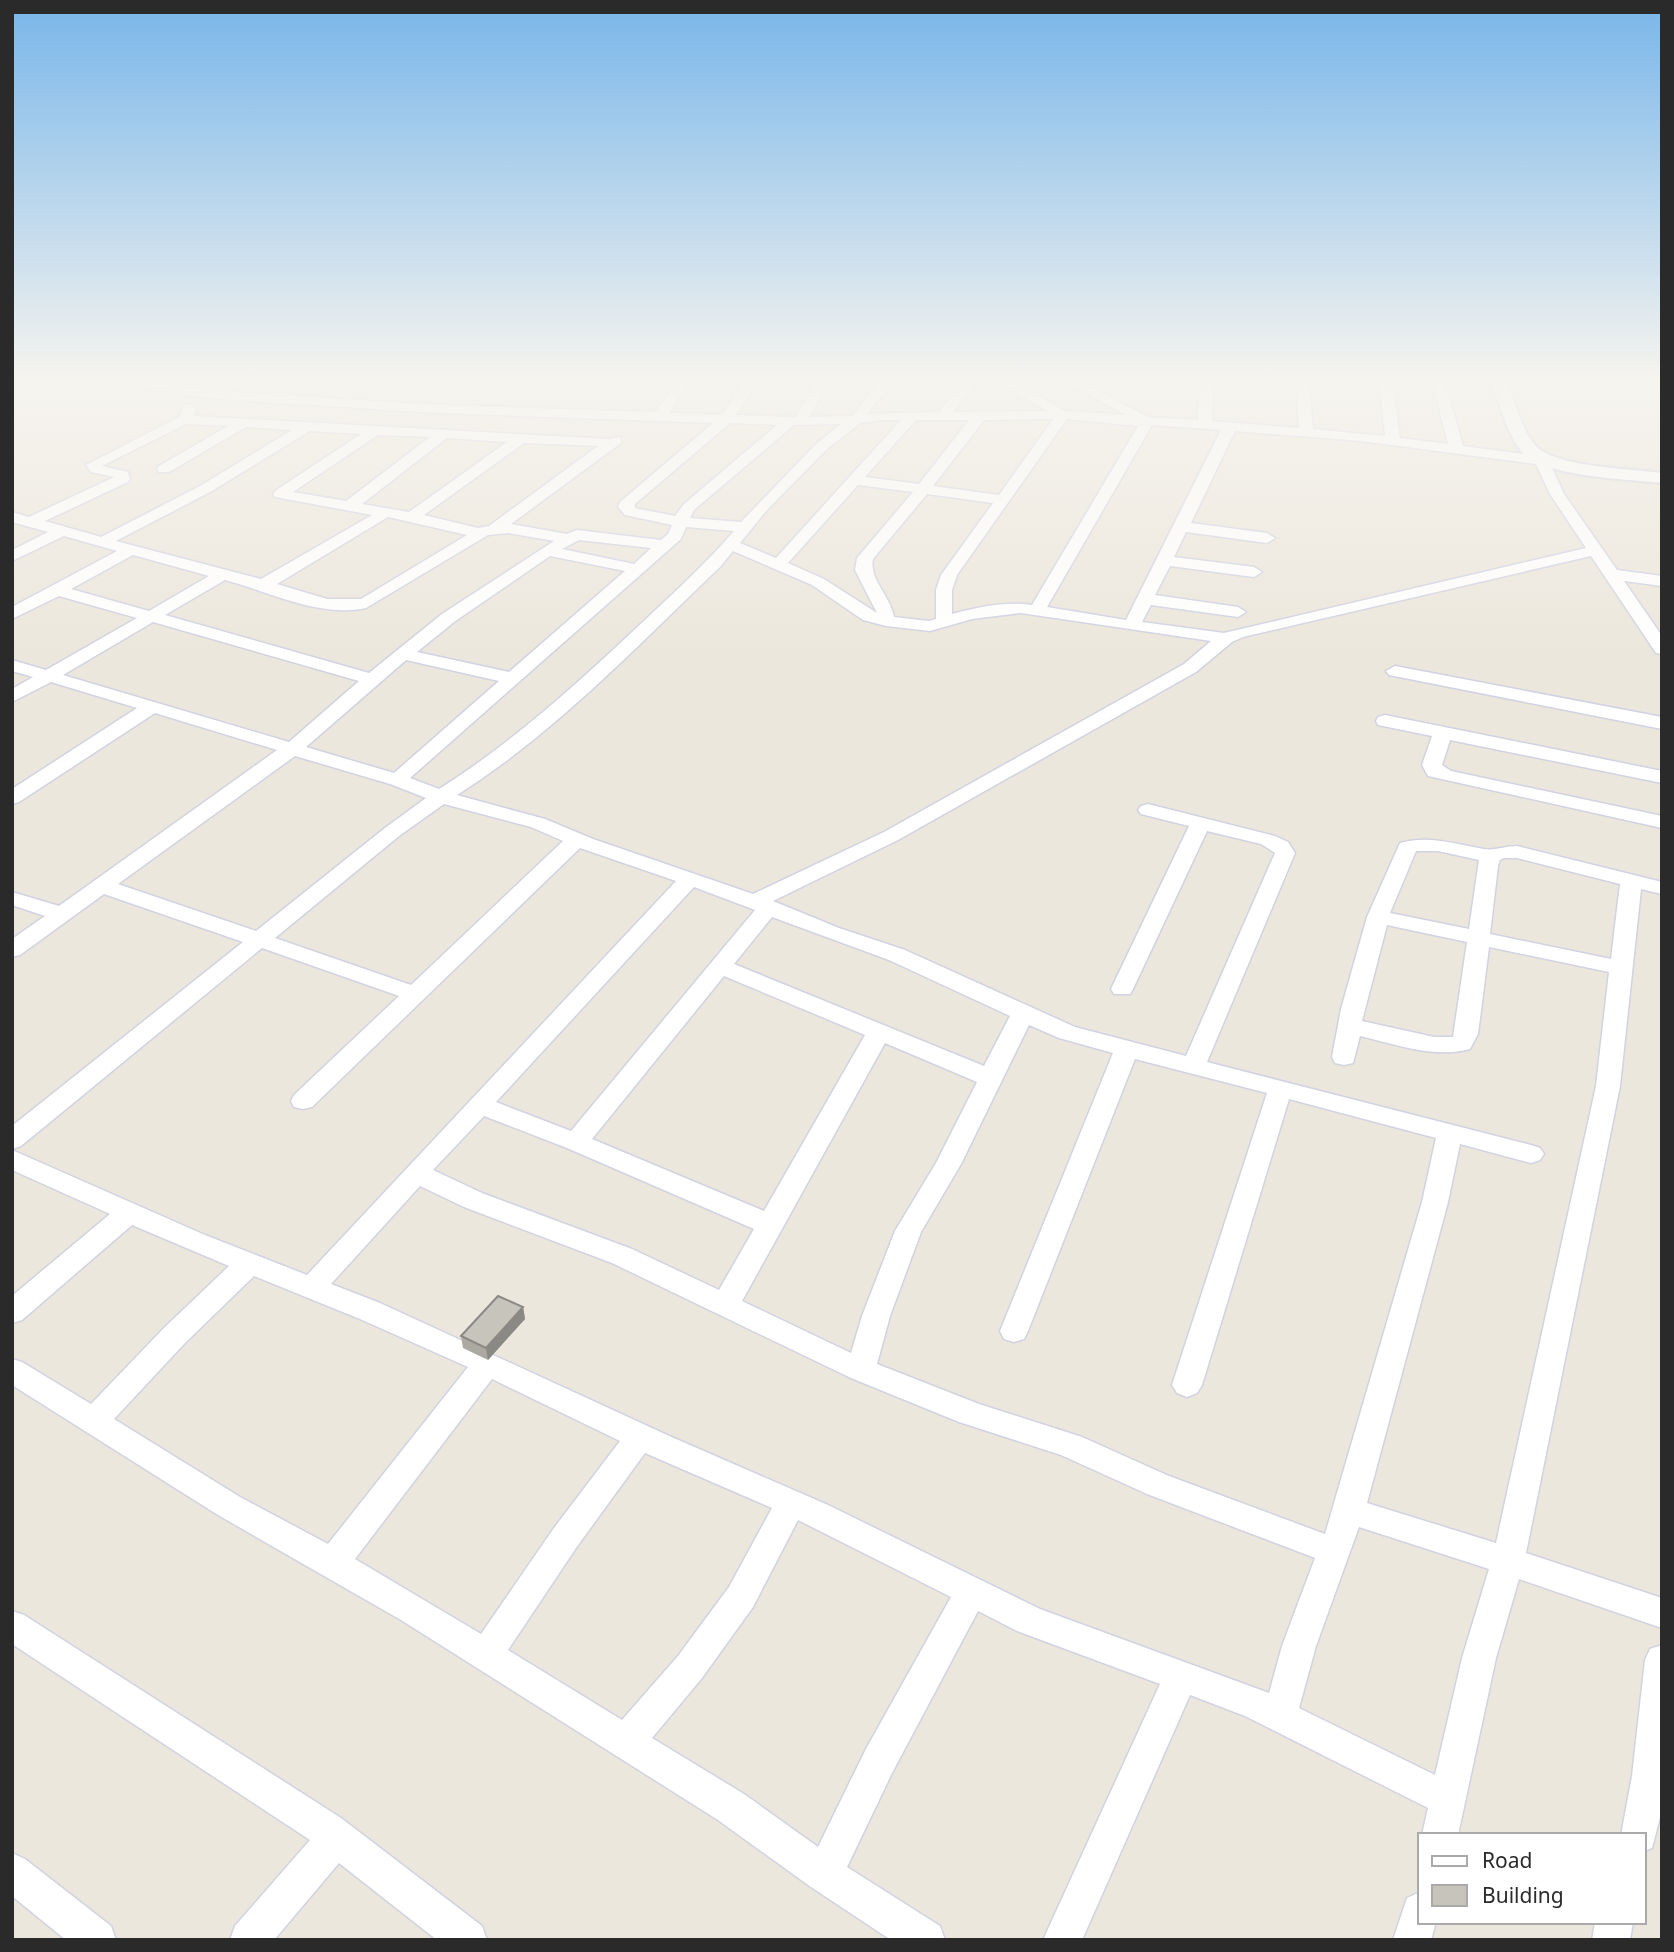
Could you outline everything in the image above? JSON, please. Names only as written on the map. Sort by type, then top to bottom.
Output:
[{"type":"street","points":[[31,522],[124,479],[123,475],[110,472]]},
{"type":"street","points":[[102,542],[232,472]]},
{"type":"street","points":[[313,472],[280,494],[412,517],[479,533]]},
{"type":"street","points":[[349,506],[393,472]]},
{"type":"street","points":[[412,517],[474,472]]},
{"type":"street","points":[[495,528],[572,472]]},
{"type":"street","points":[[663,472],[628,502],[626,507],[630,512],[682,522],[744,527]]},
{"type":"street","points":[[397,780],[675,536],[689,507],[732,472]]},
{"type":"street","points":[[12,1140],[260,942],[392,832],[493,764],[586,685],[732,545],[744,527],[797,472]]},
{"type":"street","points":[[779,564],[863,472]]},
{"type":"street","points":[[886,621],[881,598],[863,570],[865,558],[937,472]]},
{"type":"street","points":[[944,622],[944,590],[949,575],[1024,472]]},
{"type":"street","points":[[1038,610],[1120,472]]},
{"type":"street","points":[[1132,626],[1207,472]]},
{"type":"street","points":[[1547,472],[1557,494],[1662,649]]},
{"type":"street","points":[[1623,472],[1662,478]]},
{"type":"street","points":[[856,480],[1002,500]]},
{"type":"street","points":[[263,585],[385,513]]},
{"type":"street","points":[[12,517],[332,605],[355,607],[366,603],[479,533],[495,528],[508,528],[568,539]]},
{"type":"street","points":[[1180,526],[1267,538]]},
{"type":"street","points":[[12,556],[62,531]]},
{"type":"street","points":[[12,950],[293,748],[372,679],[464,606],[547,551],[568,539],[587,535],[663,545]]},
{"type":"street","points":[[732,545],[818,582],[869,616],[886,621],[930,626],[993,610],[1038,610],[1226,638],[1280,621],[1597,550]]},
{"type":"street","points":[[12,614],[131,550]]},
{"type":"street","points":[[547,551],[637,569]]},
{"type":"street","points":[[1164,560],[1254,572]]},
{"type":"street","points":[[1610,574],[1662,581]]},
{"type":"street","points":[[12,698],[223,575]]},
{"type":"street","points":[[57,590],[372,679]]},
{"type":"street","points":[[1145,599],[1238,612]]},
{"type":"street","points":[[576,1142],[722,967],[762,904],[891,836],[1178,675],[1207,656],[1226,638]]},
{"type":"street","points":[[403,654],[511,678]]},
{"type":"street","points":[[12,665],[293,748],[397,780],[441,797],[524,819],[897,955],[1067,1033],[1531,1154]]},
{"type":"street","points":[[1395,671],[1662,723]]},
{"type":"street","points":[[12,798],[152,707]]},
{"type":"street","points":[[1385,721],[1662,776]]},
{"type":"street","points":[[1443,733],[1432,765],[1435,772],[1662,822]]},
{"type":"street","points":[[1148,810],[1268,840],[1281,846],[1285,853],[1193,1067]]},
{"type":"street","points":[[1122,989],[1201,823]]},
{"type":"street","points":[[303,1101],[577,839]]},
{"type":"street","points":[[1344,1057],[1378,917],[1407,847],[1432,844],[1490,857],[1501,852],[1517,852],[1662,888]]},
{"type":"street","points":[[1350,1026],[1434,1045],[1462,1044],[1466,1034],[1490,857]]},
{"type":"street","points":[[311,1288],[690,878]]},
{"type":"street","points":[[1440,1833],[1479,1658],[1507,1561],[1608,1086],[1631,880]]},
{"type":"street","points":[[103,886],[416,994]]},
{"type":"street","points":[[12,898],[63,915]]},
{"type":"street","points":[[1378,917],[1621,968]]},
{"type":"street","points":[[722,967],[990,1077]]},
{"type":"street","points":[[860,1370],[876,1316],[908,1231],[948,1164],[1023,1013]]},
{"type":"street","points":[[725,1305],[879,1032]]},
{"type":"street","points":[[1014,1331],[1127,1049]]},
{"type":"street","points":[[1187,1385],[1280,1090]]},
{"type":"street","points":[[480,1105],[576,1142],[771,1225]]},
{"type":"street","points":[[1280,1716],[1299,1646],[1349,1511],[1435,1202],[1449,1134]]},
{"type":"street","points":[[12,1158],[249,1264],[487,1364],[640,1437],[791,1503],[1029,1620],[1280,1716],[1447,1799]]},
{"type":"street","points":[[416,1173],[473,1200],[622,1256],[860,1370],[970,1413],[1071,1446],[1158,1485],[1334,1551]]},
{"type":"street","points":[[12,1312],[130,1212]]},
{"type":"street","points":[[94,1420],[174,1336],[249,1264]]},
{"type":"street","points":[[333,1563],[487,1364]]},
{"type":"street","points":[[12,1370],[229,1506],[333,1563],[731,1807],[824,1874],[926,1940]]},
{"type":"street","points":[[485,1656],[565,1538],[640,1437]]},
{"type":"street","points":[[626,1742],[690,1667],[741,1597],[791,1503]]},
{"type":"street","points":[[1349,1511],[1662,1613]]},
{"type":"street","points":[[824,1874],[878,1761],[972,1591]]},
{"type":"street","points":[[12,1626],[336,1838],[460,1937]]},
{"type":"street","points":[[1639,1833],[1650,1776],[1662,1660]]},
{"type":"street","points":[[1062,1940],[1181,1676]]},
{"type":"street","points":[[249,1940],[336,1838]]},
{"type":"street","points":[[12,1872],[97,1940]]},
{"type":"street","points":[[1412,1940],[1418,1918]]},
{"type":"building","points":[[498,1296],[523,1307],[486,1348],[461,1336]]}]
